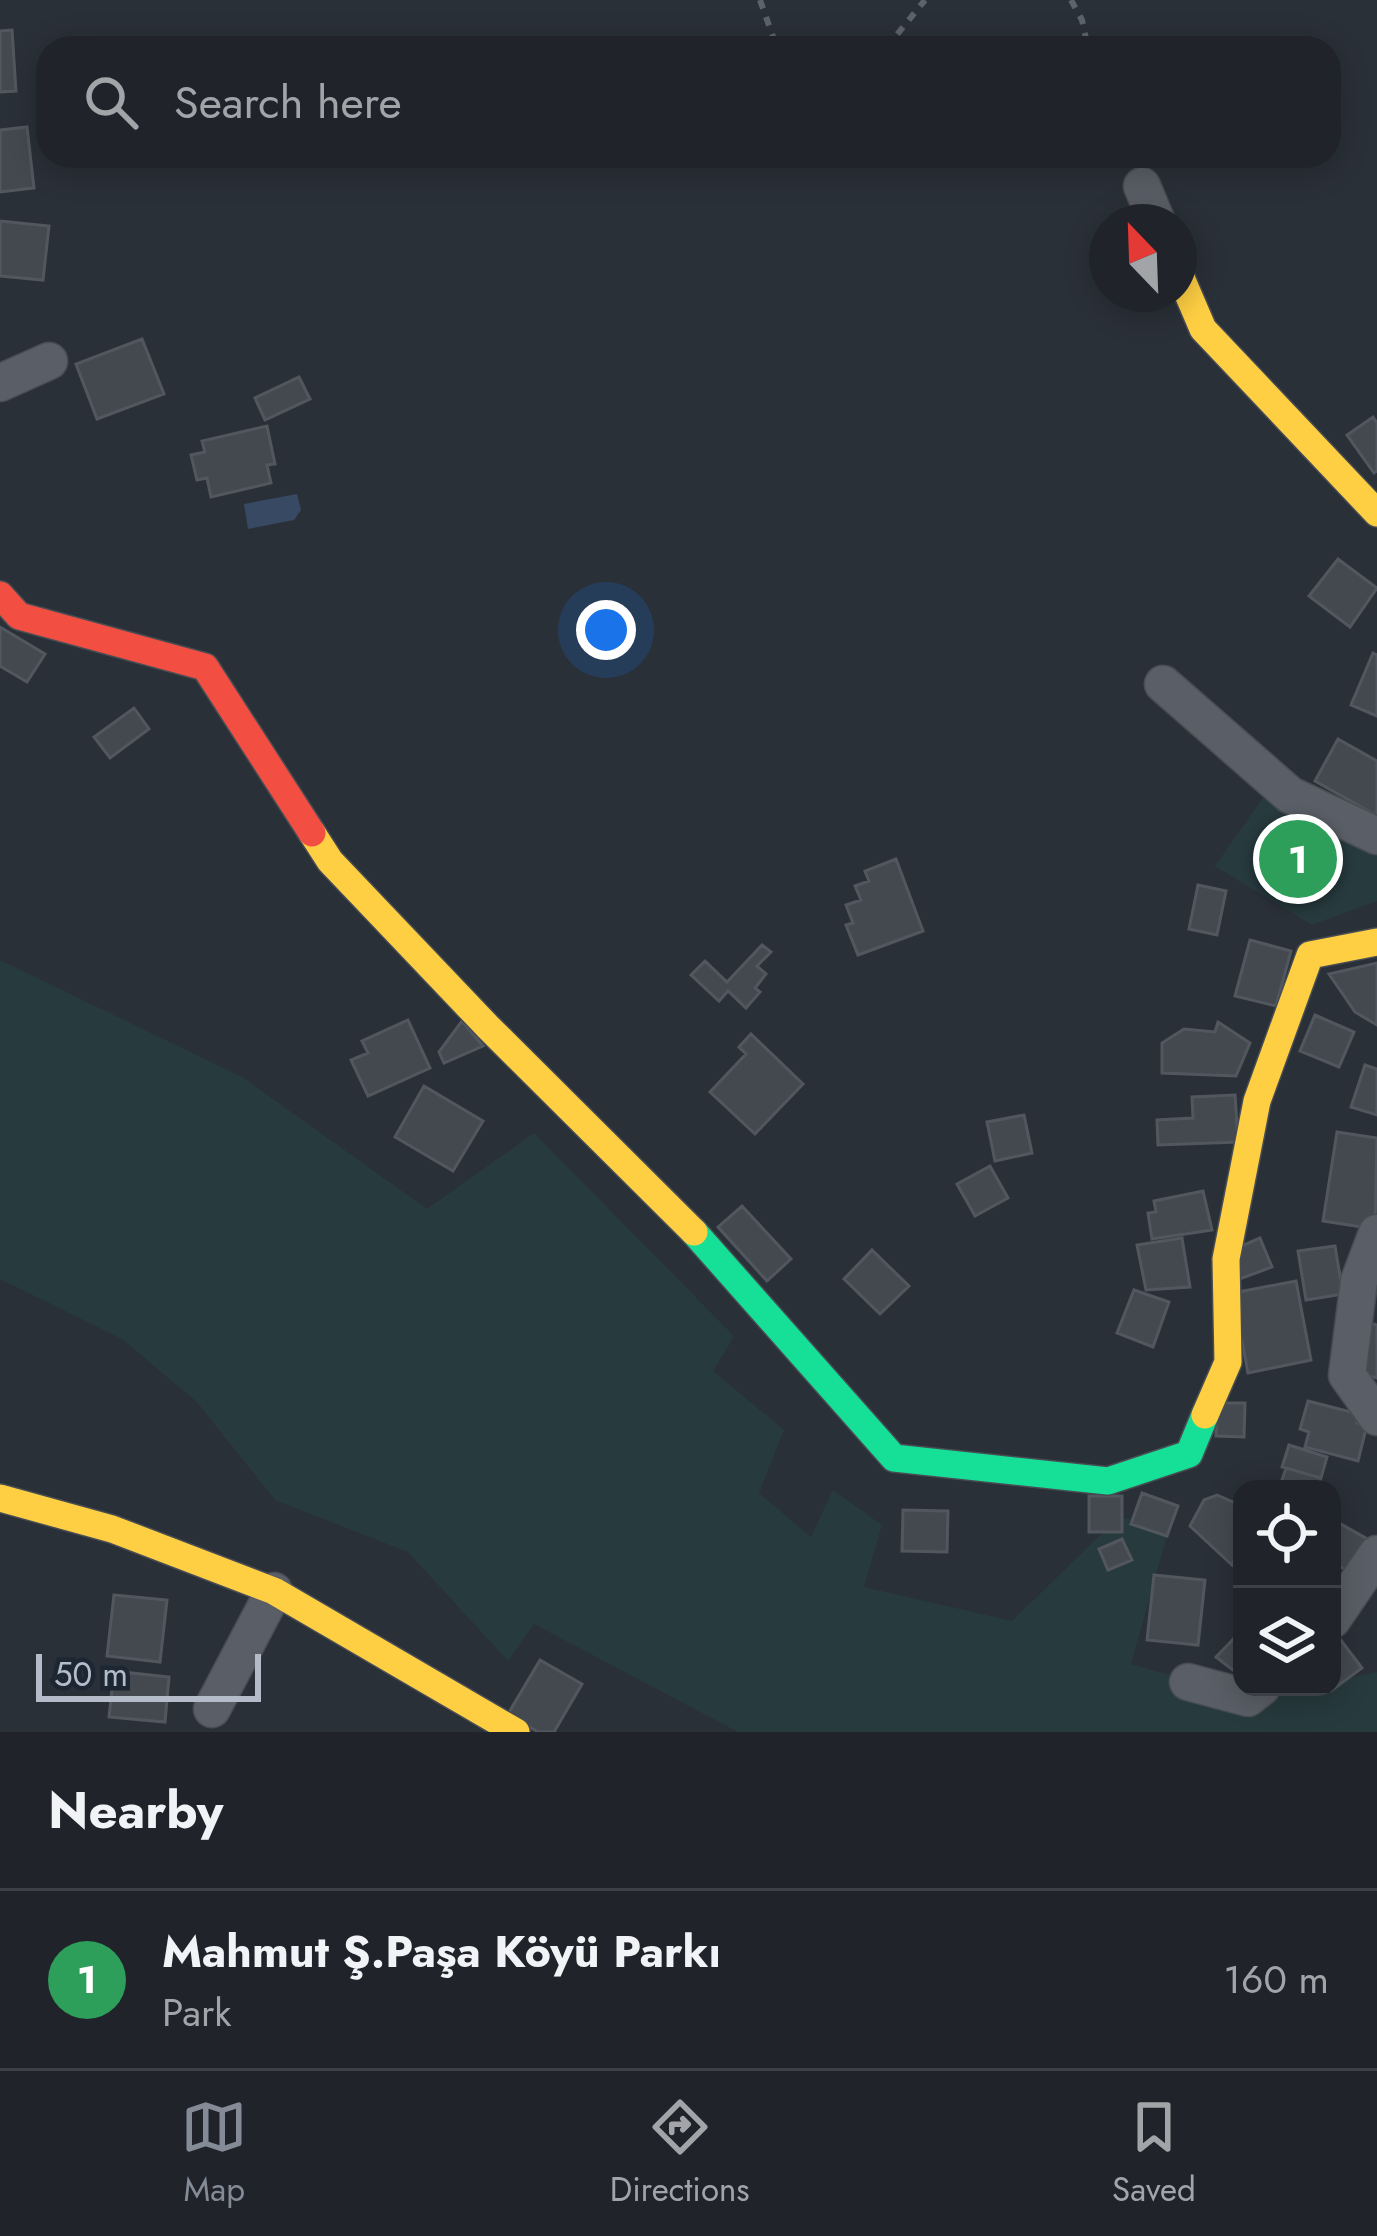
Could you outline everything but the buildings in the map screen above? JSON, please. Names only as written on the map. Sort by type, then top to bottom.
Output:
[{"type":"street","points":[[1142,186],[1150,204]]},
{"type":"street","points":[[1196,312],[1203,329],[1377,513]]},
{"type":"street","points":[[0,383],[49,361]]},
{"type":"street","points":[[0,595],[19,616],[205,668],[330,860],[488,1027],[718,1257],[894,1458],[1108,1481],[1190,1454],[1228,1362],[1226,1259],[1257,1101],[1310,955],[1377,942]]},
{"type":"street","points":[[1163,684],[1290,795],[1377,836]]},
{"type":"street","points":[[1377,1233],[1359,1281],[1347,1375],[1377,1417]]},
{"type":"street","points":[[0,1498],[112,1528],[274,1591],[486,1722],[516,1732]]},
{"type":"street","points":[[1341,1607],[1377,1554]]},
{"type":"street","points":[[212,1709],[274,1591]]},
{"type":"street","points":[[1188,1682],[1233,1694]]},
{"type":"path","points":[[760,0],[773,36]]},
{"type":"path","points":[[896,36],[925,0]]},
{"type":"path","points":[[1071,0],[1085,36]]},
{"type":"green space","points":[[1267,792],[1377,853],[1377,901],[1312,925],[1215,866]]},
{"type":"green space","points":[[0,960],[242,1077],[427,1209],[534,1133],[734,1336],[713,1371],[784,1430],[759,1493],[811,1537],[833,1490],[882,1525],[864,1587],[1012,1621],[1118,1518],[1171,1521],[1131,1664],[1257,1700],[1341,1696],[1341,1680],[1377,1672],[1377,1732],[738,1732],[534,1624],[508,1661],[408,1552],[275,1500],[197,1402],[122,1339],[0,1279]]},
{"type":"water","points":[[297,494],[301,510],[294,520],[248,529],[244,504]]},
{"type":"traffic: fast","points":[[694,1232],[894,1458],[1108,1481],[1189,1454],[1205,1415]]},
{"type":"traffic: slow","points":[[1196,312],[1203,329],[1377,513]]},
{"type":"traffic: slow","points":[[312,833],[330,861],[488,1027],[694,1232]]},
{"type":"traffic: slow","points":[[1205,1415],[1228,1362],[1226,1259],[1257,1101],[1310,955],[1377,942]]},
{"type":"traffic: slow","points":[[0,1498],[112,1529],[274,1591],[516,1732]]},
{"type":"traffic: jam","points":[[0,595],[19,616],[205,667],[312,833]]},
{"type":"place","name":"Mahmut Ş.Paşa Köyü Parkı","points":[[1298,859]]}]
